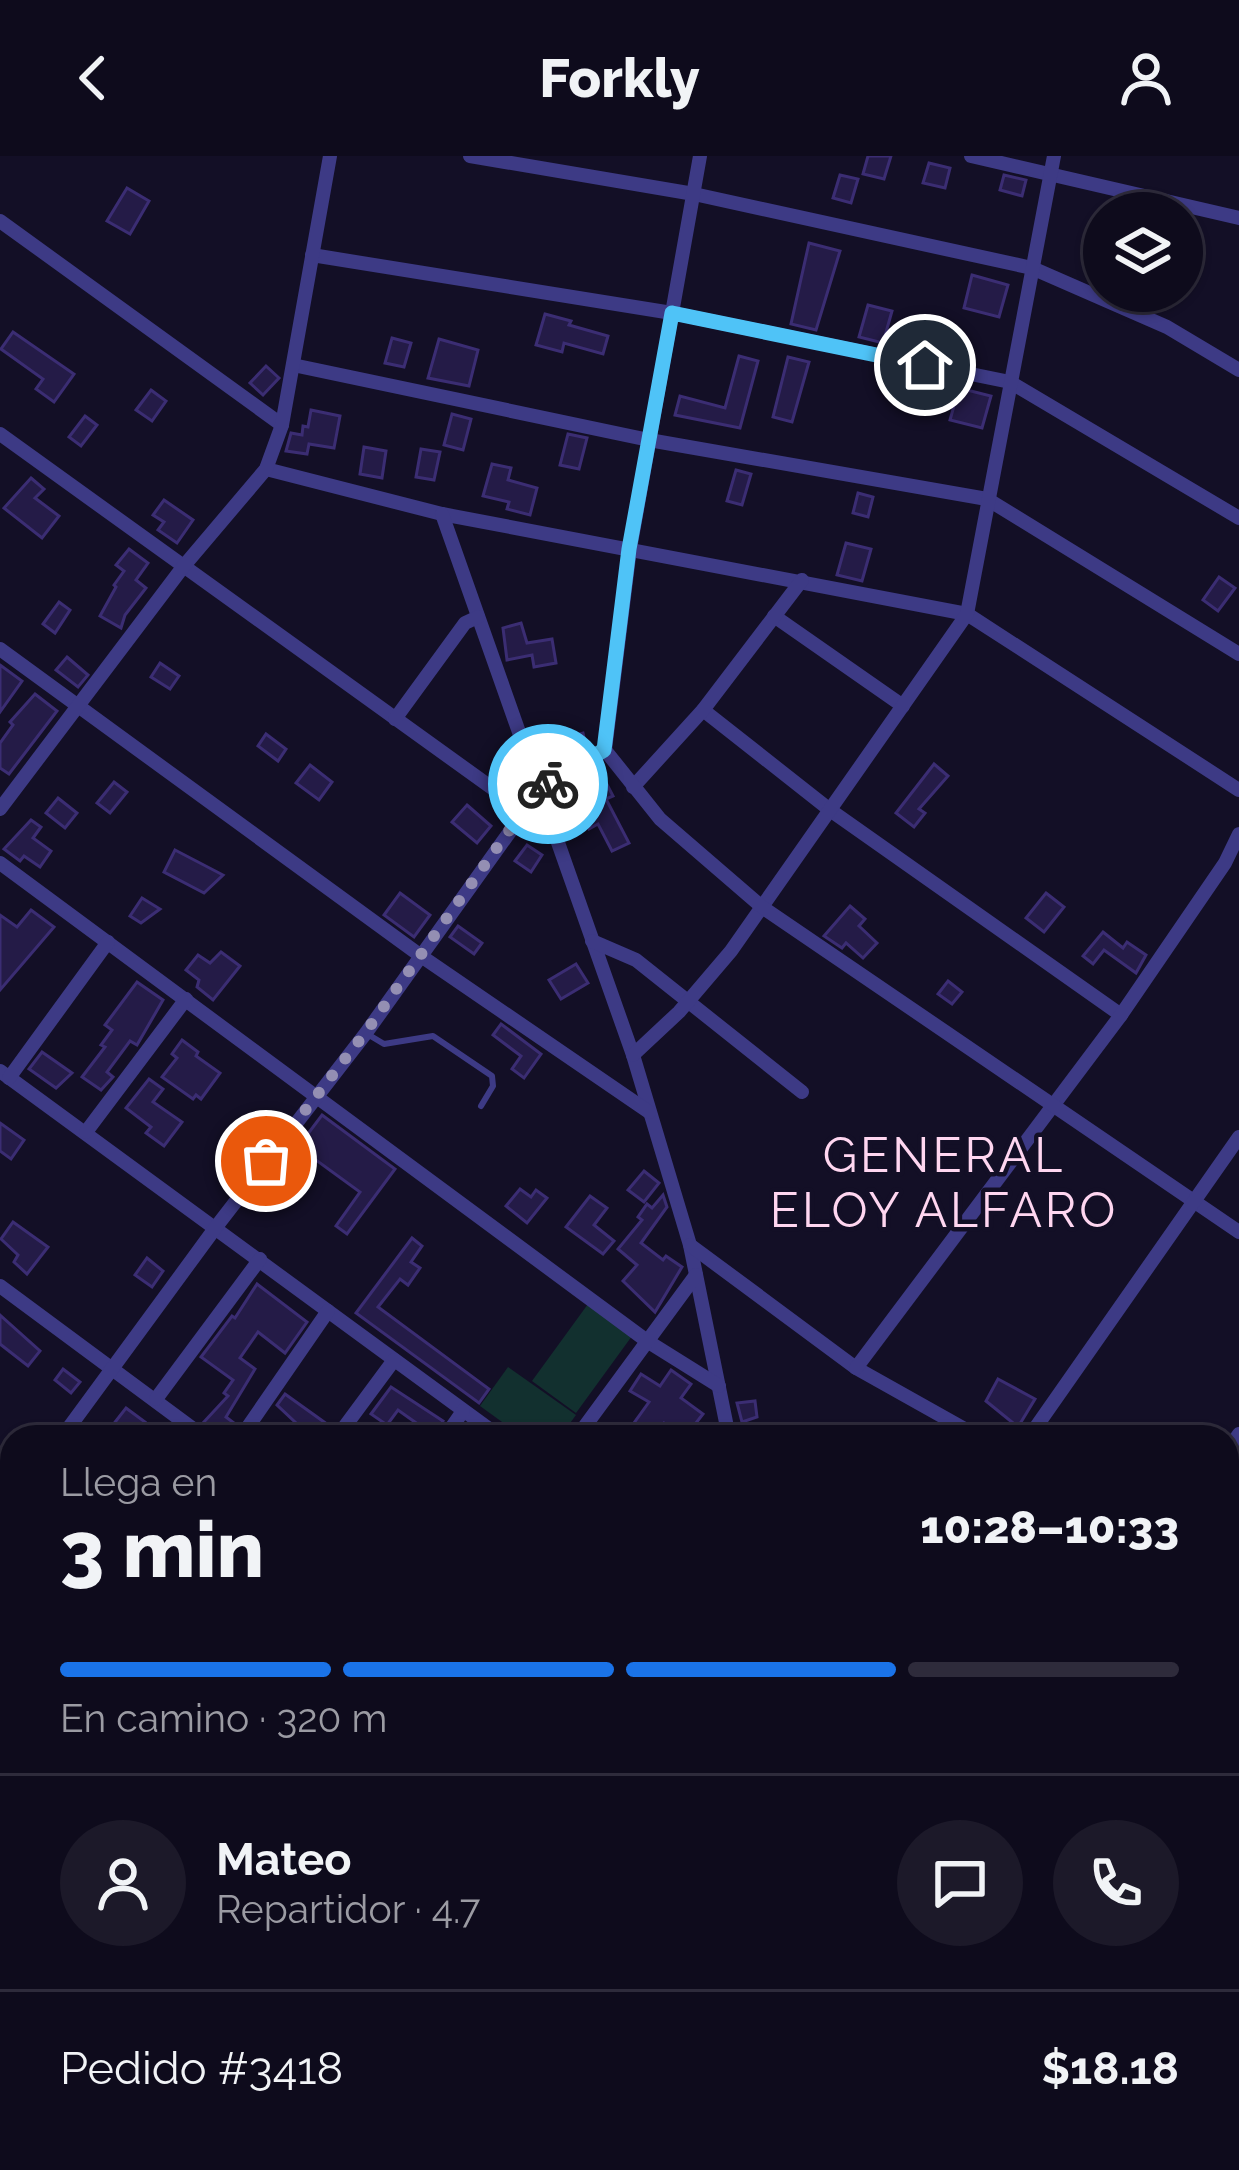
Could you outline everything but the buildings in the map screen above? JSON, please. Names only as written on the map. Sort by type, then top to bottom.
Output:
[{"type":"street","points":[[0,809],[183,567],[266,469],[282,425],[330,156]]},
{"type":"street","points":[[470,156],[694,194],[1032,268],[1166,327],[1239,370]]},
{"type":"street","points":[[700,156],[629,549],[604,750],[660,820],[762,907],[1239,1232]]},
{"type":"street","points":[[971,156],[1239,218]]},
{"type":"street","points":[[633,1055],[687,1002],[762,907],[968,614],[1054,156]]},
{"type":"street","points":[[0,221],[282,425]]},
{"type":"street","points":[[312,255],[672,313],[1010,382],[1239,518]]},
{"type":"street","points":[[293,365],[649,440],[987,499],[1239,654]]},
{"type":"street","points":[[0,434],[524,811]]},
{"type":"street","points":[[266,469],[442,514],[968,614],[1239,790]]},
{"type":"street","points":[[442,514],[633,1055],[690,1245],[727,1425]]},
{"type":"street","points":[[633,787],[703,710],[802,580]]},
{"type":"street","points":[[774,616],[903,706]]},
{"type":"street","points":[[395,719],[465,623],[478,617]]},
{"type":"street","points":[[0,649],[421,956],[649,1112]]},
{"type":"street","points":[[703,710],[830,810],[1120,1015]]},
{"type":"street","points":[[71,1425],[365,1033],[538,790],[604,750]]},
{"type":"street","points":[[856,1368],[1120,1015],[1213,881],[1239,834]]},
{"type":"street","points":[[0,863],[647,1341],[719,1387]]},
{"type":"street","points":[[592,941],[636,960],[802,1092]]},
{"type":"street","points":[[108,942],[5,1074],[483,1425]]},
{"type":"street","points":[[86,1132],[186,999]]},
{"type":"street","points":[[1037,1425],[1239,1137]]},
{"type":"street","points":[[690,1245],[856,1368],[958,1425]]},
{"type":"street","points":[[156,1399],[260,1259]]},
{"type":"street","points":[[586,1425],[696,1275]]},
{"type":"street","points":[[0,1286],[189,1425]]},
{"type":"street","points":[[249,1425],[328,1311]]},
{"type":"street","points":[[346,1425],[394,1360]]},
{"type":"street","points":[[453,1425],[463,1411]]},
{"type":"lane","points":[[365,1033],[384,1044],[434,1036],[492,1076],[493,1086],[481,1106]]},
{"type":"green space","points":[[588,1304],[632,1336],[576,1413],[532,1381]]},
{"type":"green space","points":[[508,1367],[576,1415],[569,1425],[506,1425],[480,1406]]},
{"type":"way so far","points":[[266,1161],[365,1033],[538,790],[548,784]]},
{"type":"district","name":"GENERAL ELOY ALFARO","points":[[944,1182]]},
{"type":"route","points":[[548,784],[604,750],[629,549],[672,313],[925,365]]}]
